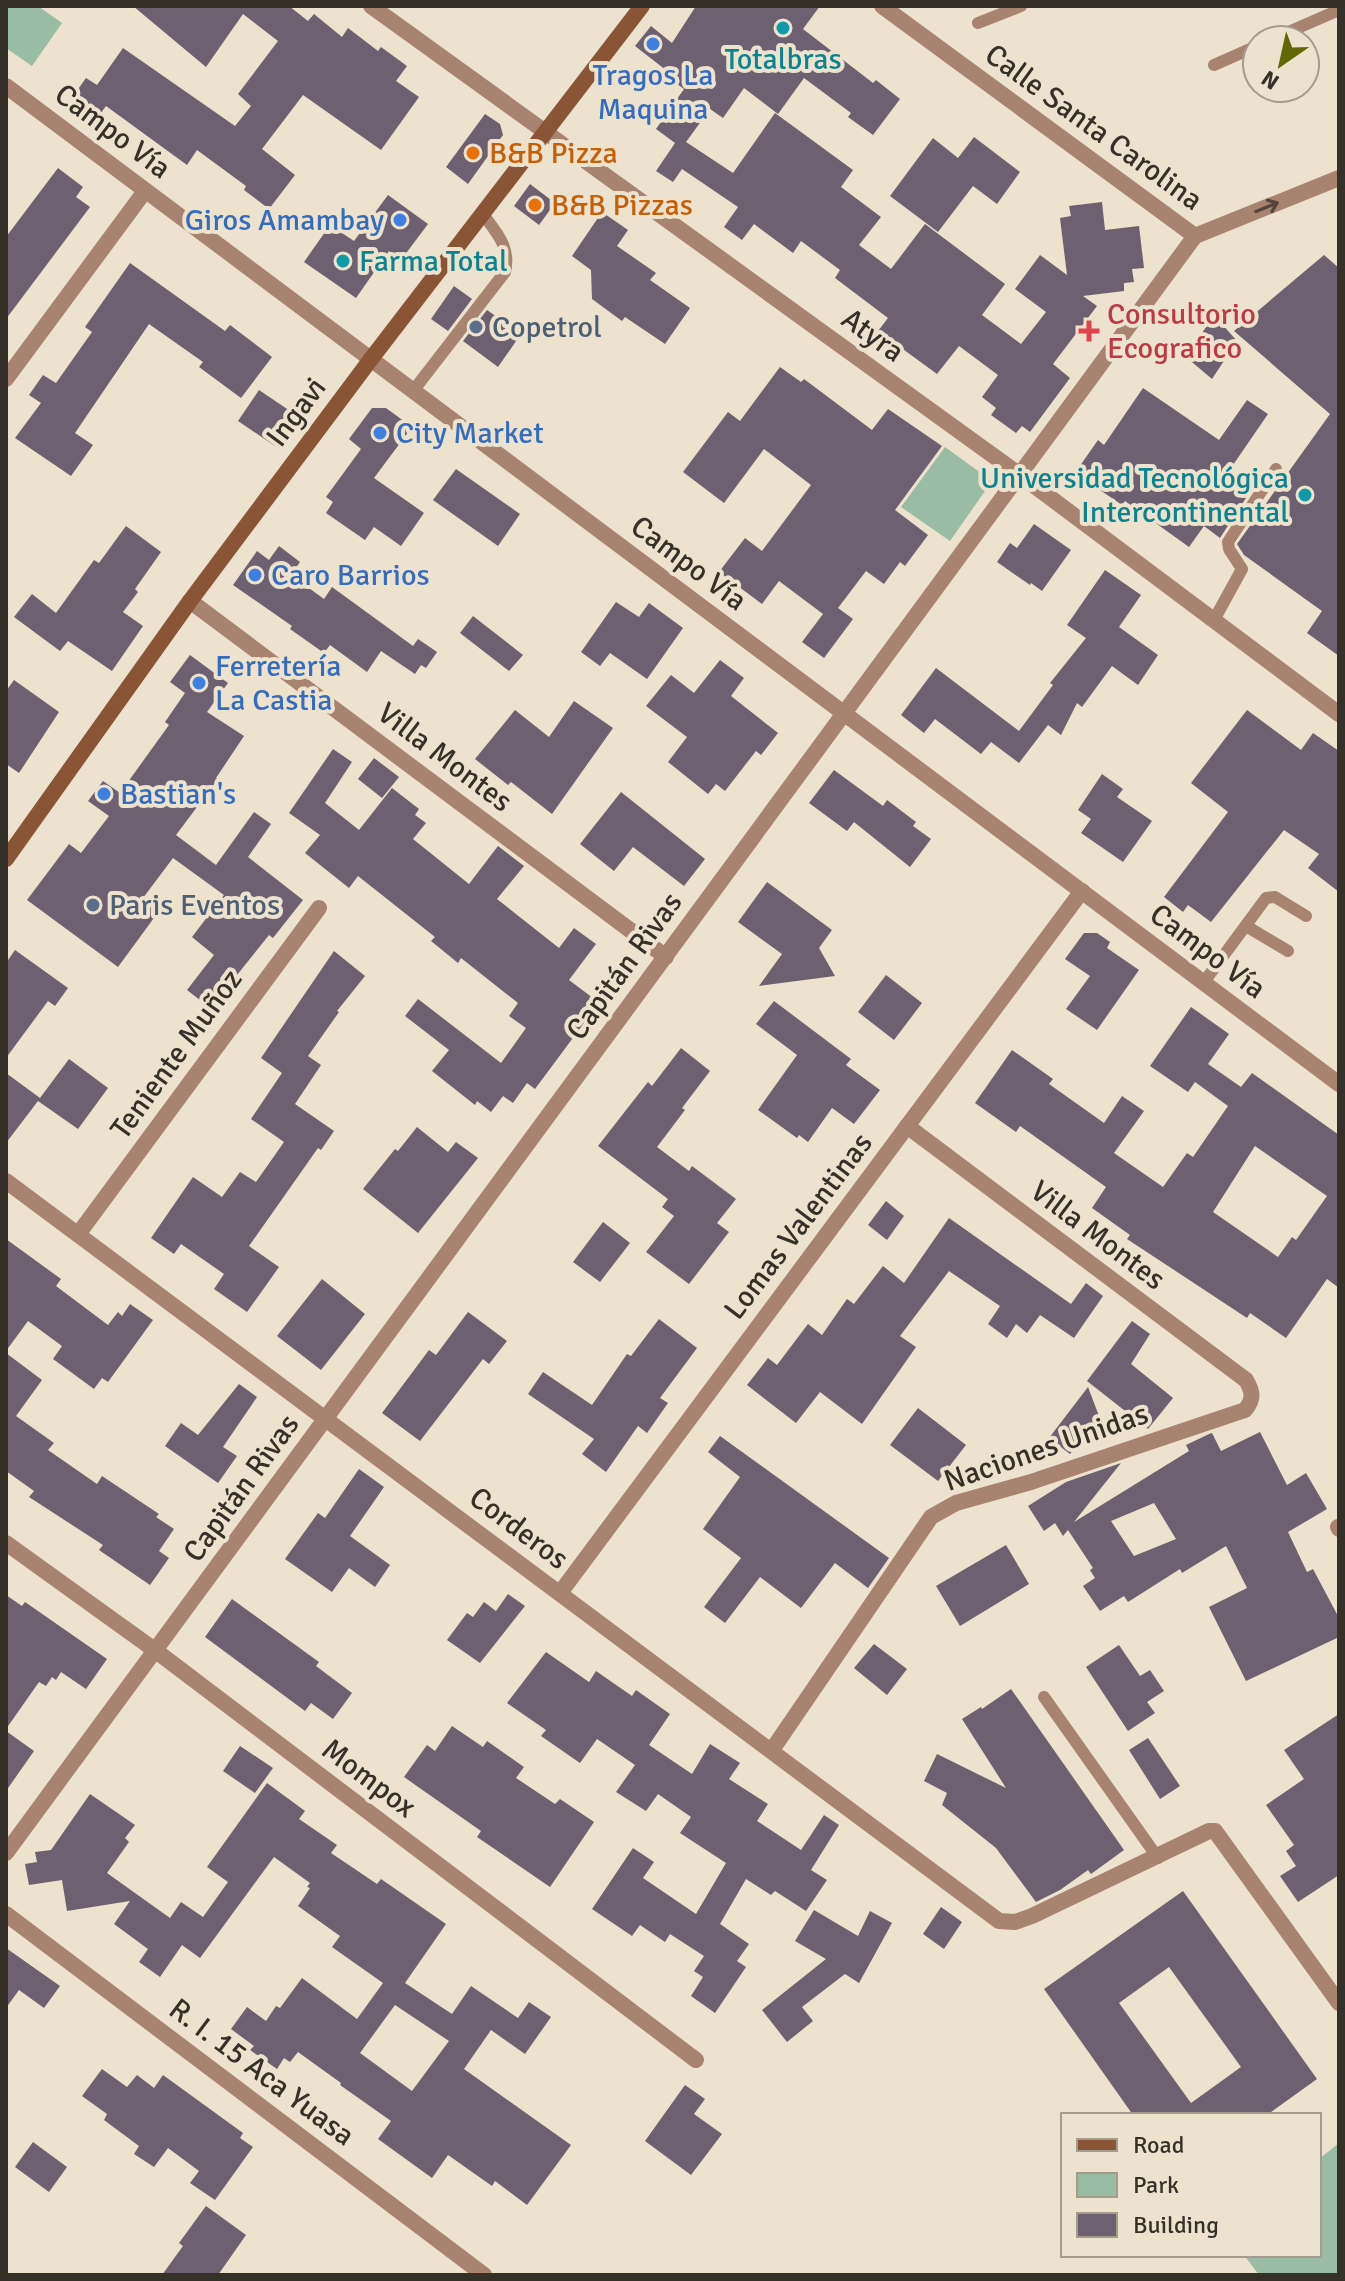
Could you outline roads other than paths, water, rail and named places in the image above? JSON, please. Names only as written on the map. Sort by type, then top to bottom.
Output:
[{"type":"main road","name":"Ingavi","points":[[6,859],[190,601],[642,6]]},
{"type":"street","name":"Atyra","points":[[371,6],[1020,475],[1339,714]]},
{"type":"street","name":"Calle Santa Carolina","points":[[882,6],[1195,236]]},
{"type":"street","name":"Campo Vía","points":[[6,86],[1339,1084]]},
{"type":"street","points":[[1195,236],[1339,178]]},
{"type":"street","points":[[6,379],[145,191]]},
{"type":"street","name":"Capitán Rivas","points":[[6,1853],[1195,236]]},
{"type":"street","name":"Villa Montes","points":[[190,601],[666,957]]},
{"type":"street","name":"Lomas Valentinas","points":[[560,1593],[1082,891]]},
{"type":"street","name":"Teniente Muñoz","points":[[79,1233],[319,908]]},
{"type":"street","name":"Villa Montes","points":[[907,1126],[1246,1380],[1252,1391]]},
{"type":"street","name":"Corderos","points":[[6,1181],[999,1921],[1015,1922],[1032,1916],[1158,1858]]},
{"type":"street","name":"Naciones Unidas","points":[[772,1750],[931,1517],[956,1503],[1031,1482],[1245,1410],[1252,1402],[1252,1391]]},
{"type":"street","name":"Mompox","points":[[6,1543],[156,1651],[696,2060]]},
{"type":"street","points":[[1158,1858],[1209,1831],[1220,1835],[1339,2003]]},
{"type":"street","name":"R. I. 15 Aca Yuasa","points":[[6,1914],[484,2275]]},
{"type":"lane","points":[[978,23],[1021,6]]},
{"type":"lane","points":[[1307,24],[1339,10]]},
{"type":"lane","points":[[1214,65],[1241,53]]},
{"type":"lane","points":[[413,391],[505,272],[508,260],[504,244],[482,213]]},
{"type":"lane","points":[[1214,620],[1242,569],[1228,542],[1276,469]]},
{"type":"lane","points":[[1204,982],[1266,898],[1271,896],[1306,916]]},
{"type":"lane","points":[[1246,926],[1288,951]]},
{"type":"lane","points":[[1044,1697],[1158,1858]]},
{"type":"place","name":"Totalbras","points":[[783,28]]},
{"type":"place","name":"Tragos La Maquina","points":[[653,44]]},
{"type":"place","name":"B&B Pizza","points":[[473,153]]},
{"type":"place","name":"B&B Pizzas","points":[[535,205]]},
{"type":"place","name":"Giros Amambay","points":[[400,220]]},
{"type":"place","name":"Farma Total","points":[[343,261]]},
{"type":"place","name":"Copetrol","points":[[476,327]]},
{"type":"place","name":"Consultorio Ecografico","points":[[1089,331]]},
{"type":"place","name":"City Market","points":[[380,433]]},
{"type":"place","name":"Universidad Tecnológica Intercontinental","points":[[1305,495]]},
{"type":"place","name":"Caro Barrios","points":[[255,575]]},
{"type":"place","name":"Ferretería La Castia","points":[[199,683]]},
{"type":"place","name":"Bastian's","points":[[104,794]]},
{"type":"place","name":"Paris Eventos","points":[[93,905]]}]
